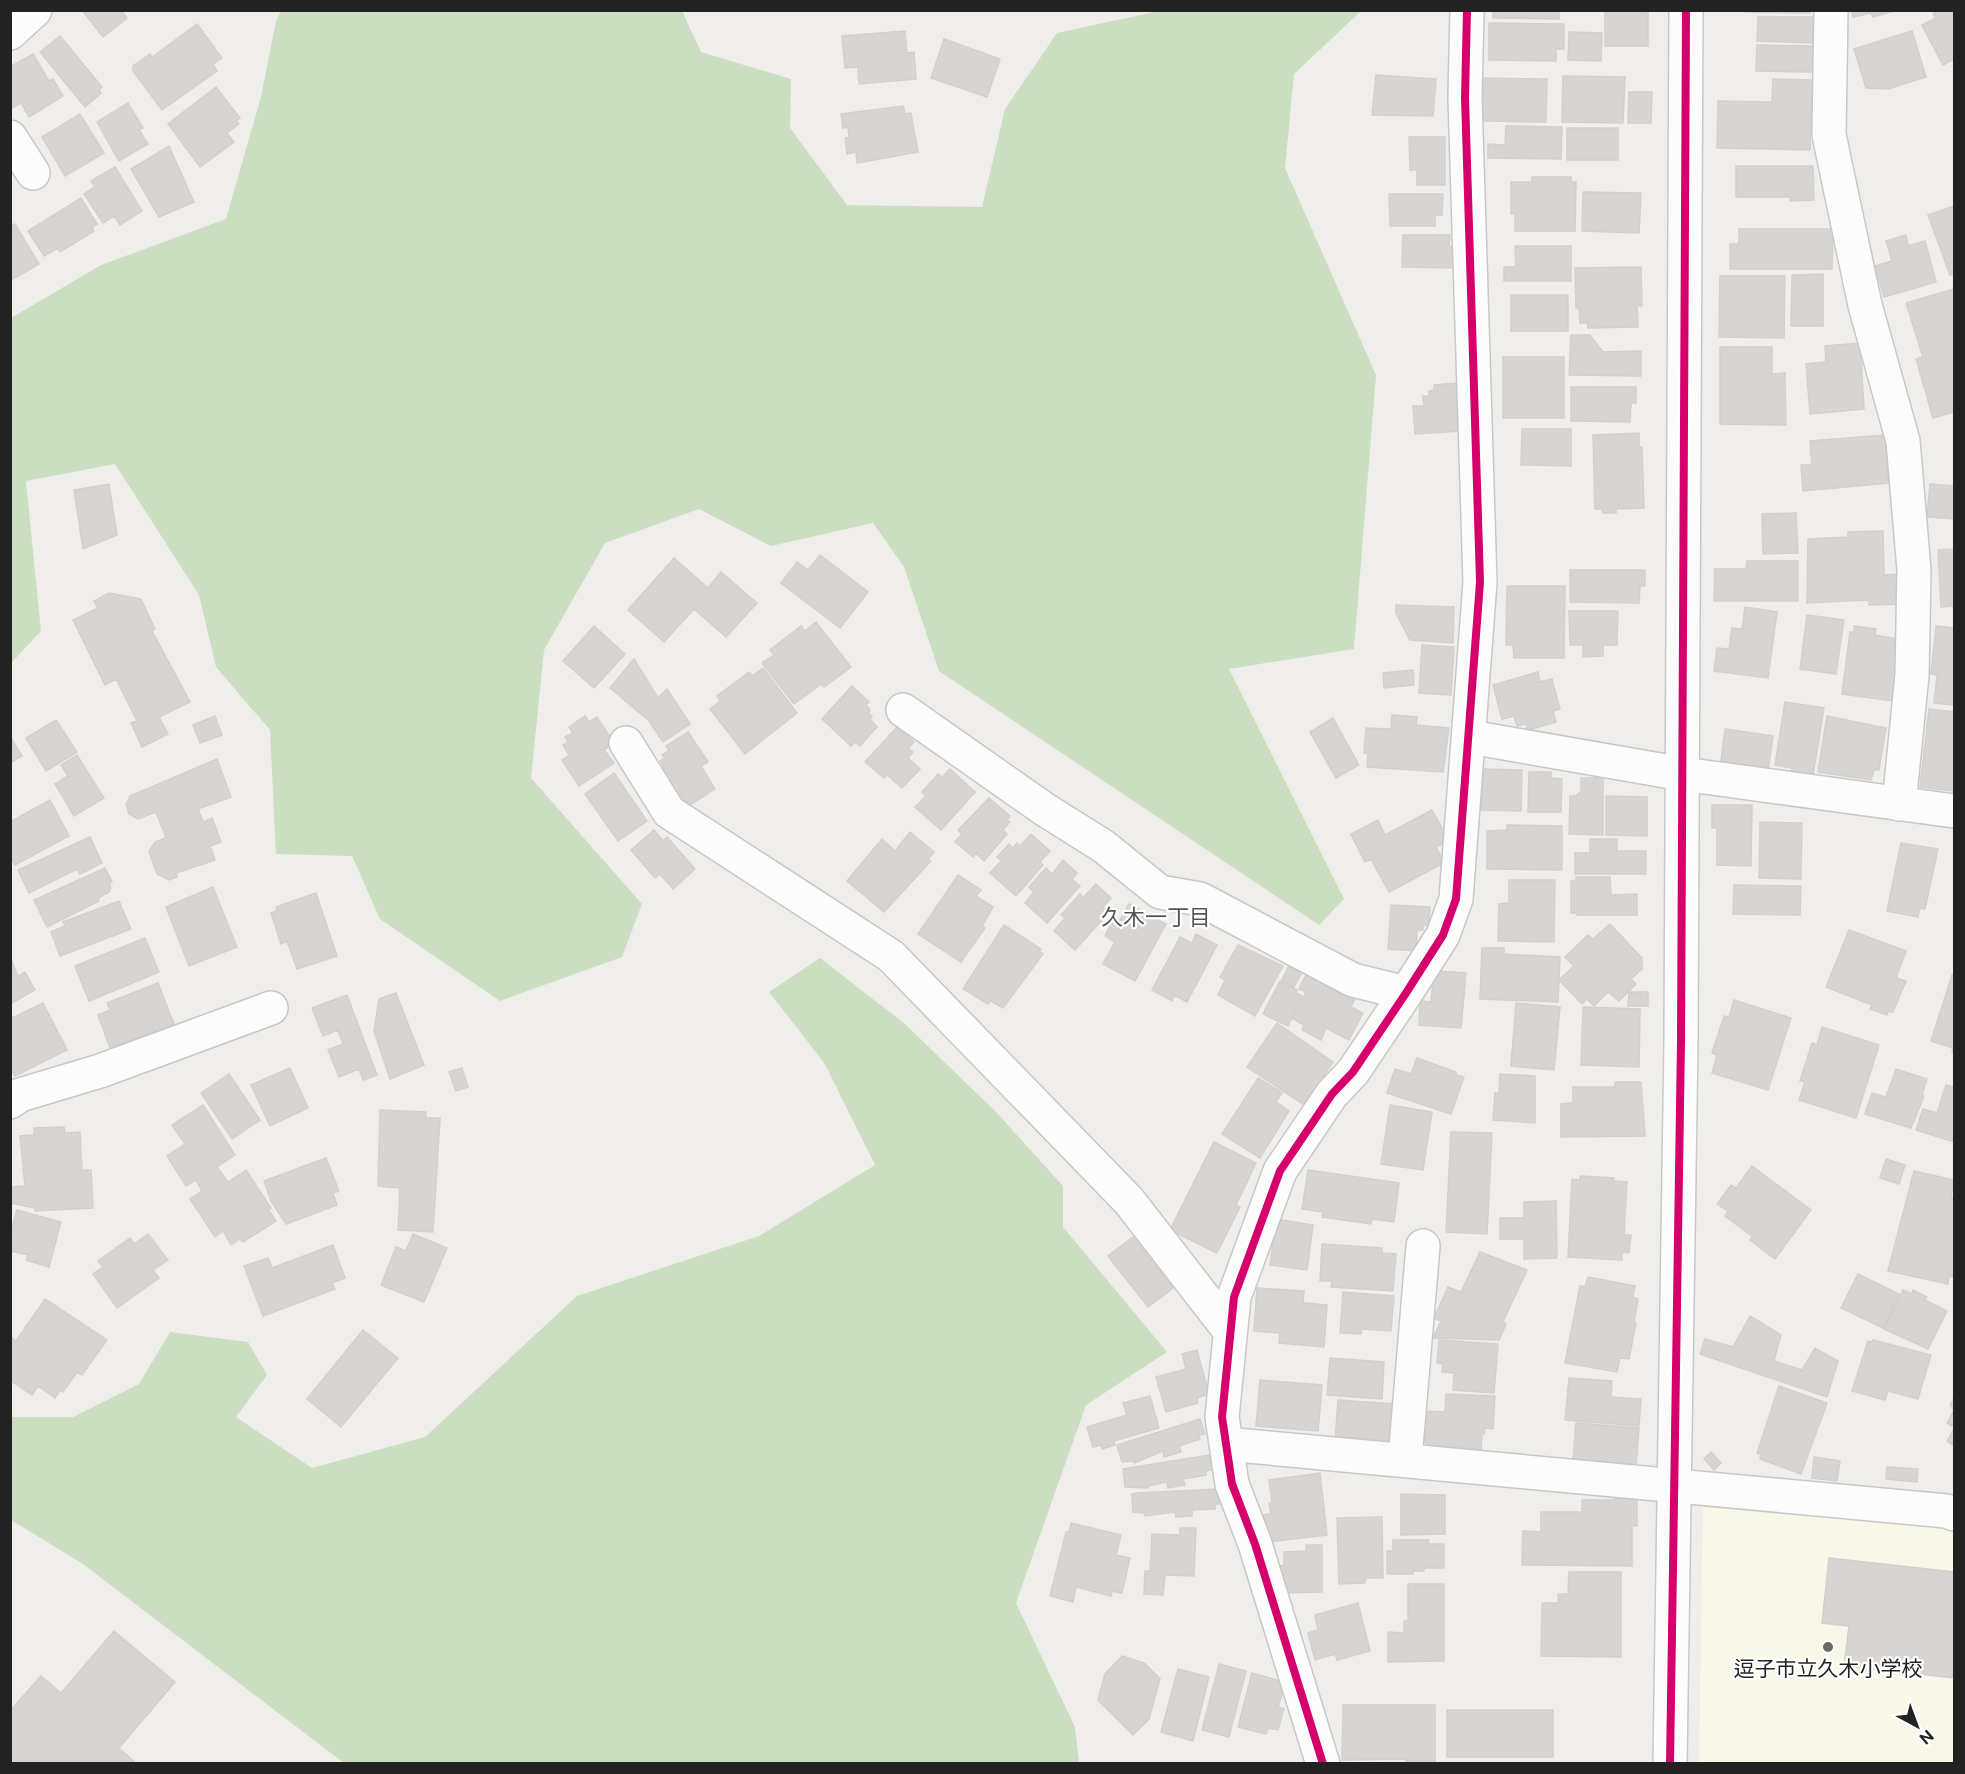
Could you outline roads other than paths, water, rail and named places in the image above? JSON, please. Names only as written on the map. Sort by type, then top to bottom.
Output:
[{"type":"street","points":[[10,33],[35,10]]},
{"type":"street","points":[[1323,1764],[1255,1544],[1232,1484],[1222,1418],[1229,1330],[1234,1297],[1280,1171],[1332,1094],[1371,1047],[1406,993],[1443,935],[1456,899],[1480,582],[1465,98],[1467,10]]},
{"type":"street","points":[[1670,1764],[1672,1483],[1681,1041],[1686,10]]},
{"type":"street","points":[[1831,10],[1828,135],[1865,305],[1904,441],[1914,570],[1913,651],[1899,804]]},
{"type":"street","points":[[10,137],[33,173]]},
{"type":"street","points":[[903,710],[1044,809],[1103,846],[1160,892],[1200,899],[1353,980],[1406,993]]},
{"type":"street","points":[[1470,737],[1683,774],[1954,812]]},
{"type":"street","points":[[626,743],[669,812],[891,956],[1129,1201],[1229,1330]]},
{"type":"street","points":[[10,1102],[20,1095],[100,1071],[272,1008]]},
{"type":"street","points":[[1405,1459],[1423,1246]]},
{"type":"street","points":[[1226,1444],[1672,1483],[1946,1511],[1954,1514]]},
{"type":"place","name":"逗子市立久木小学校","points":[[1828,1647]]},
{"type":"district","name":"久木一丁目","points":[[1156,917]]}]
